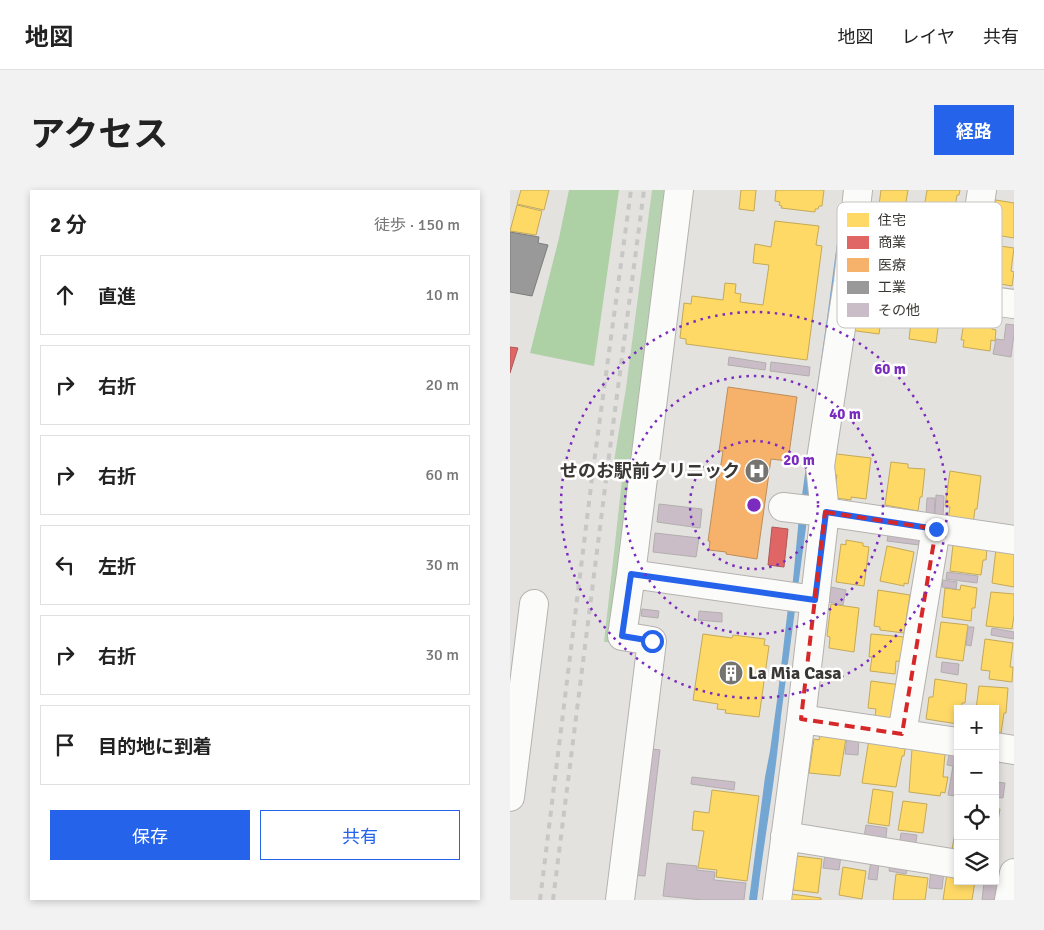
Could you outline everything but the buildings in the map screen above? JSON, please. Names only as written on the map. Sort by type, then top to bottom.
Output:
[{"type":"street","points":[[620,900],[652,641],[622,636],[679,190]]},
{"type":"street","points":[[777,900],[801,718],[801,598],[804,509],[820,466],[821,419],[839,328]]},
{"type":"street","points":[[804,509],[1014,540]]},
{"type":"street","points":[[902,734],[936,529]]},
{"type":"street","points":[[631,574],[801,598]]},
{"type":"street","points":[[510,797],[534,604]]},
{"type":"street","points":[[801,718],[954,741]]},
{"type":"street","points":[[999,748],[1014,750]]},
{"type":"street","points":[[785,836],[954,863]]},
{"type":"street","points":[[999,871],[1014,873],[1009,900]]},
{"type":"highlighted area","points":[[825,512],[936,529],[902,734],[801,719]]},
{"type":"green space","points":[[569,190],[619,190],[594,366],[530,353]]},
{"type":"green space","points":[[652,190],[669,190],[616,642],[604,642],[624,462],[614,461],[626,388]]},
{"type":"water","points":[[844,190],[852,190],[850,202],[842,202]]},
{"type":"water","points":[[837,243],[837,300],[773,785],[757,900],[749,900],[793,580],[799,517]]},
{"type":"railway","points":[[540,900],[593,470],[631,190]]},
{"type":"railway","points":[[553,900],[644,190]]},
{"type":"place","name":"せのお駅前クリニック","points":[[757,471]]},
{"type":"place","name":"La Mia Casa","points":[[731,673]]},
{"type":"route","points":[[652,641],[622,636],[631,574],[815,600],[826,512],[936,529]]}]
